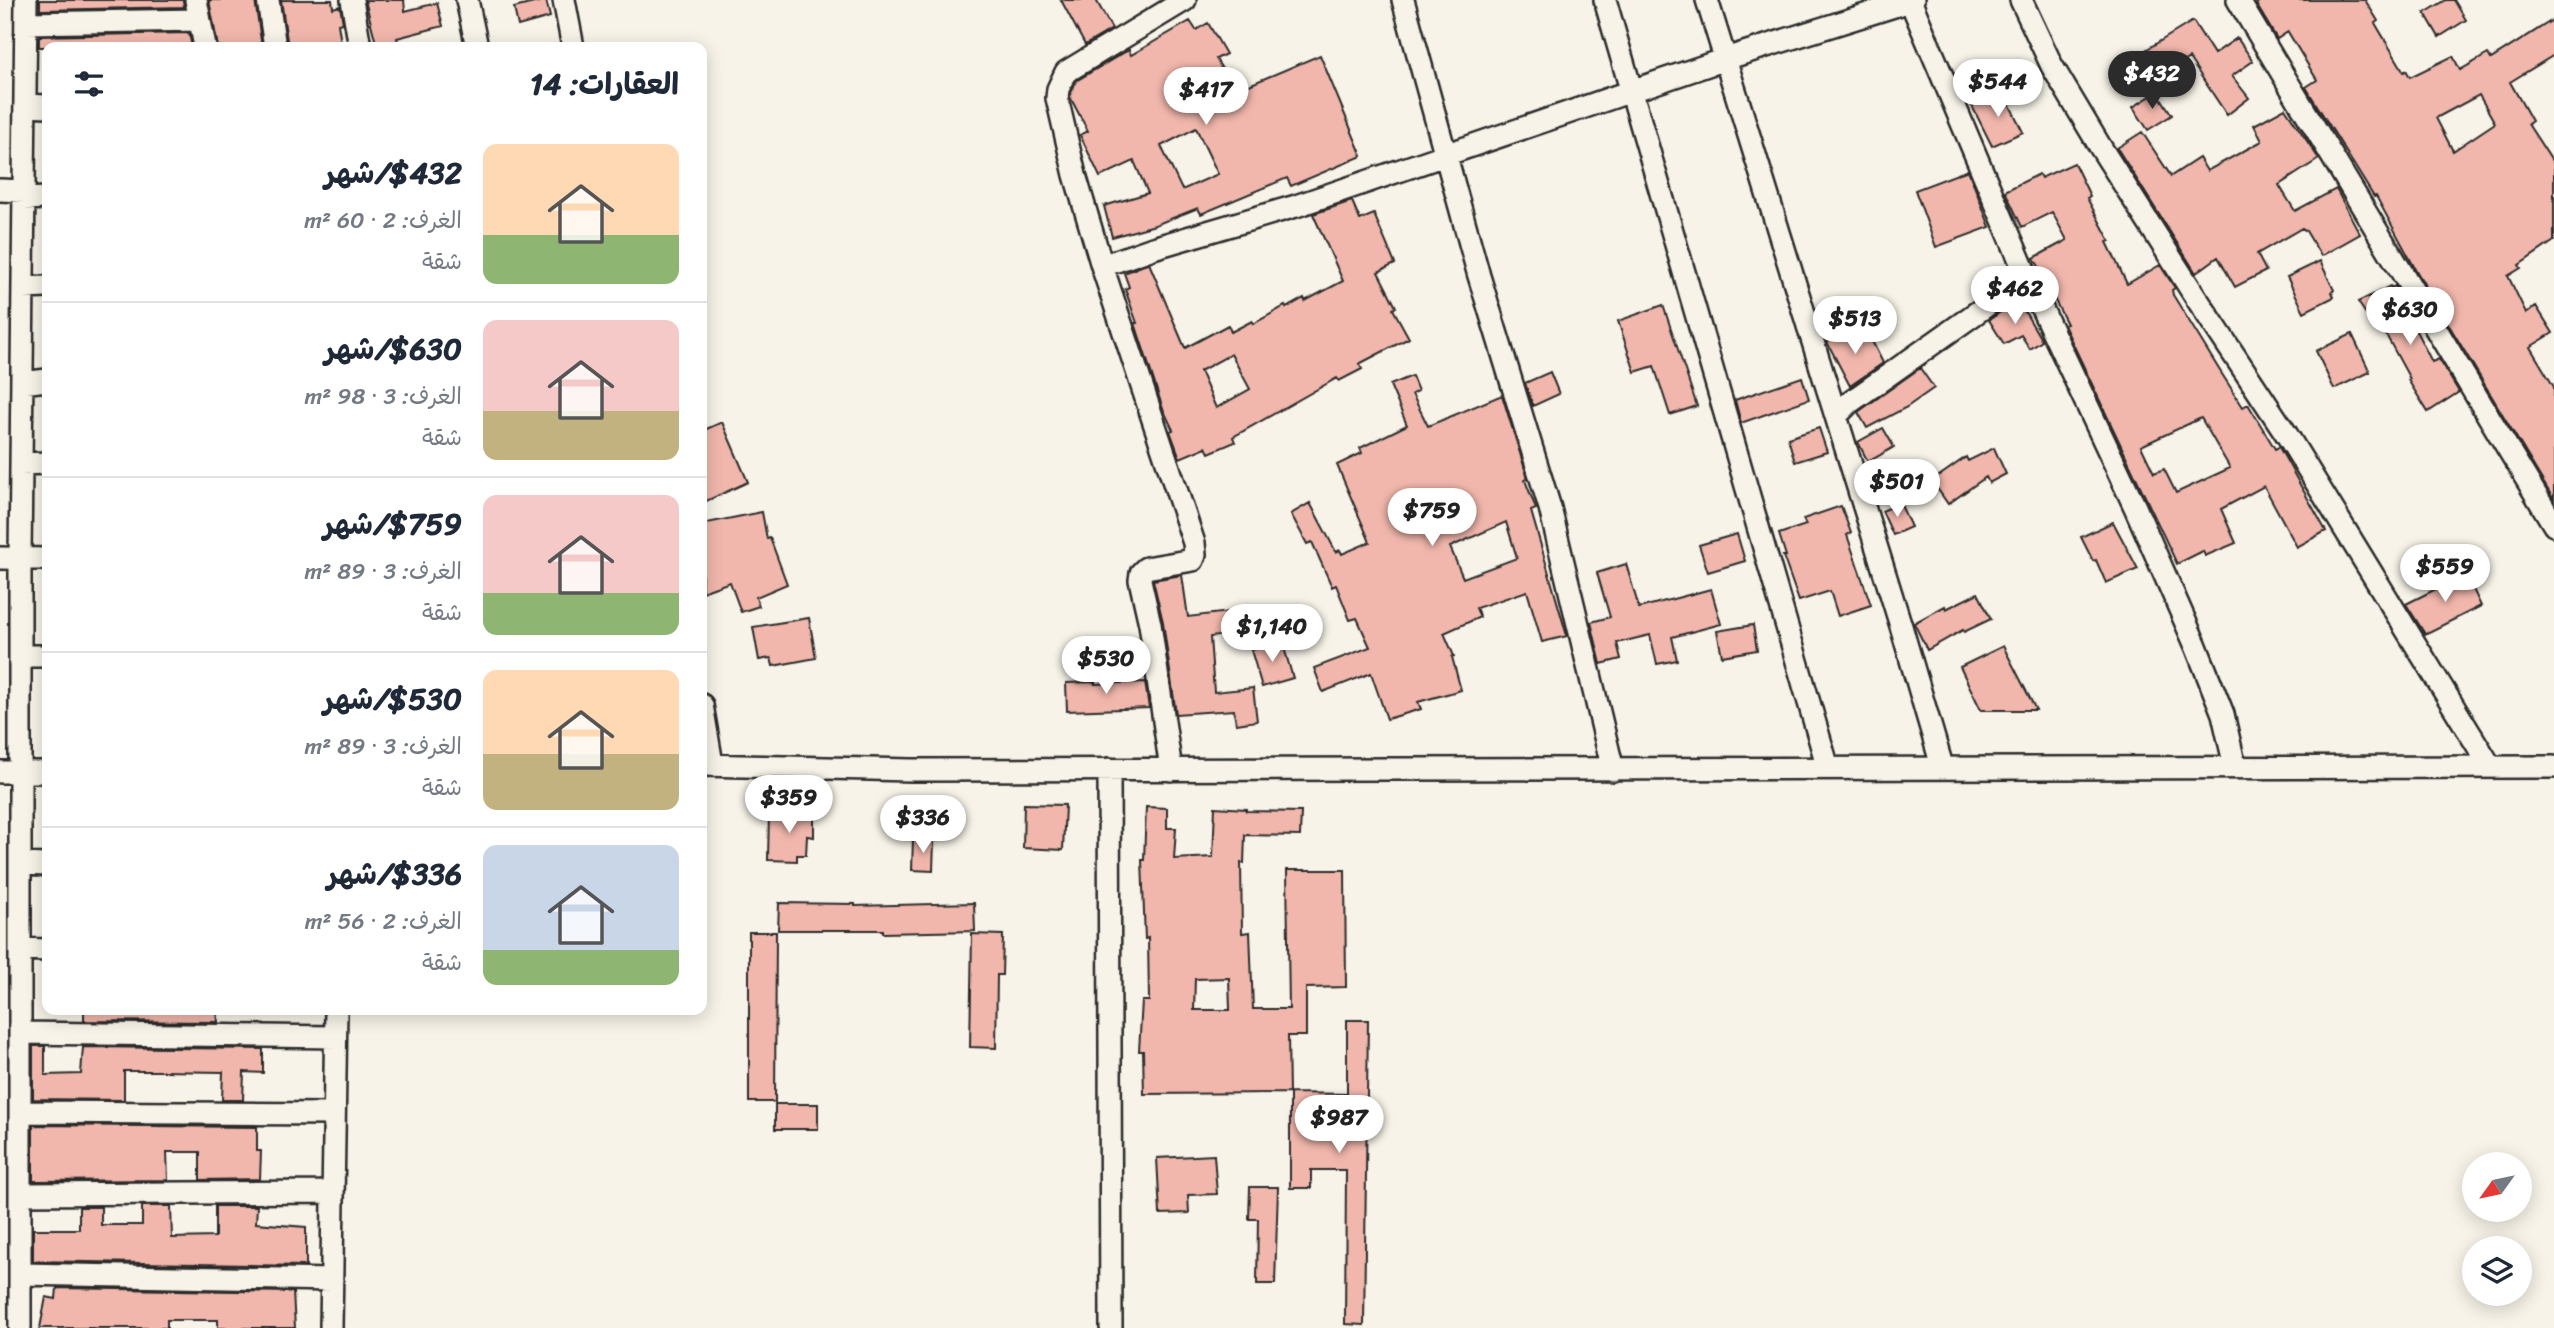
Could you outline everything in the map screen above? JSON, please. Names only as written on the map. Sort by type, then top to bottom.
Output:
[{"type":"street","points":[[20,1328],[20,1274],[10,1230],[20,1194],[10,1141],[20,1112],[13,1038],[20,949],[20,864],[10,772],[20,656],[10,559],[21,464],[11,434],[22,383],[26,0]]},
{"type":"street","points":[[268,0],[274,42]]},
{"type":"street","points":[[352,0],[359,42]]},
{"type":"street","points":[[467,0],[472,42]]},
{"type":"street","points":[[564,0],[572,42]]},
{"type":"street","points":[[1171,770],[1150,624],[1140,580],[1141,573],[1146,569],[1193,560],[1194,543],[1102,266],[1060,119],[1057,98],[1066,72],[1185,0]]},
{"type":"street","points":[[1403,0],[1479,275],[1550,508],[1613,770]]},
{"type":"street","points":[[1605,0],[1828,768]]},
{"type":"street","points":[[1707,0],[1942,766]]},
{"type":"street","points":[[1102,266],[1153,248],[1296,206],[1725,58],[1911,0],[2027,277],[2135,507],[2196,646],[2223,714],[2235,767]]},
{"type":"street","points":[[2021,0],[2052,66],[2101,148],[2294,446],[2490,766]]},
{"type":"street","points":[[2238,0],[2554,525]]},
{"type":"street","points":[[26,23],[198,10],[204,42]]},
{"type":"street","points":[[25,105],[42,106]]},
{"type":"street","points":[[0,190],[42,197]]},
{"type":"street","points":[[1836,416],[1849,403],[2027,277]]},
{"type":"street","points":[[23,288],[42,287]]},
{"type":"street","points":[[22,383],[42,381]]},
{"type":"street","points":[[21,464],[42,463]]},
{"type":"street","points":[[10,559],[42,559]]},
{"type":"street","points":[[20,656],[42,656]]},
{"type":"street","points":[[707,764],[911,770],[1613,770],[1942,766],[2554,767]]},
{"type":"street","points":[[1109,769],[1111,1328]]},
{"type":"street","points":[[10,772],[42,772]]},
{"type":"street","points":[[20,864],[42,865]]},
{"type":"street","points":[[20,949],[42,950]]},
{"type":"street","points":[[331,1328],[336,1015]]},
{"type":"street","points":[[13,1038],[335,1037]]},
{"type":"street","points":[[20,1112],[334,1114]]},
{"type":"street","points":[[20,1194],[333,1192]]},
{"type":"street","points":[[20,1274],[332,1280]]},
{"type":"building","points":[[40,0],[183,0],[184,7],[40,10]]},
{"type":"building","points":[[209,0],[255,0],[261,42],[217,42]]},
{"type":"building","points":[[281,0],[332,0],[333,8],[340,6],[343,23],[338,24],[341,42],[287,42]]},
{"type":"building","points":[[365,0],[404,0],[405,11],[437,3],[443,26],[397,38],[398,42],[376,42]]},
{"type":"building","points":[[546,0],[550,17],[518,26],[514,8]]},
{"type":"building","points":[[1061,0],[1096,0],[1112,29],[1085,45]]},
{"type":"building","points":[[2261,0],[2365,0],[2378,21],[2375,23],[2404,72],[2406,70],[2410,77],[2453,56],[2460,70],[2488,54],[2491,59],[2554,19],[2554,55],[2510,82],[2532,121],[2528,124],[2554,164],[2554,241],[2508,276],[2526,313],[2536,306],[2553,333],[2530,347],[2554,387],[2554,500],[2417,272],[2376,196],[2374,197],[2306,87],[2317,80],[2288,32],[2277,39],[2256,4]],"holes":[[[2479,95],[2495,123],[2453,151],[2436,118]]]},
{"type":"building","points":[[2446,0],[2454,0],[2466,20],[2439,37],[2425,13]]},
{"type":"building","points":[[1190,21],[1196,30],[1208,23],[1226,54],[1216,59],[1235,91],[1320,55],[1362,156],[1291,186],[1287,178],[1201,214],[1198,208],[1155,225],[1112,237],[1104,206],[1148,193],[1134,161],[1100,177],[1080,135],[1088,131],[1070,97],[1076,81],[1129,50],[1131,55]],"holes":[[[1196,128],[1218,174],[1182,190],[1161,146]]]},
{"type":"building","points":[[2193,21],[2214,54],[2237,38],[2253,61],[2232,76],[2249,98],[2227,115],[2189,58],[2161,76],[2144,51]]},
{"type":"building","points":[[189,33],[191,42],[42,42],[42,47],[39,47],[39,36]]},
{"type":"building","points":[[2003,91],[2023,132],[1992,146],[1972,106]]},
{"type":"building","points":[[2157,92],[2172,115],[2148,130],[2133,107]]},
{"type":"building","points":[[2285,108],[2319,159],[2279,185],[2295,211],[2336,189],[2360,234],[2321,256],[2302,228],[2257,254],[2266,271],[2235,287],[2218,257],[2196,273],[2117,148],[2142,132],[2171,176],[2199,158],[2207,171],[2262,141],[2254,125]]},
{"type":"building","points":[[2074,163],[2090,196],[2087,198],[2110,241],[2107,242],[2127,284],[2160,265],[2175,288],[2172,290],[2173,295],[2220,371],[2243,407],[2248,404],[2275,449],[2279,447],[2326,531],[2297,547],[2264,486],[2221,509],[2236,543],[2205,556],[2203,551],[2177,564],[2064,325],[2067,324],[2048,287],[2050,286],[2034,258],[2067,240],[2052,212],[2022,227],[2005,191],[2039,174],[2041,178]],"holes":[[[2201,418],[2230,468],[2176,493],[2164,469],[2154,473],[2141,446]]]},
{"type":"building","points":[[1968,170],[1990,227],[1936,247],[1915,190]]},
{"type":"building","points":[[1352,201],[1360,220],[1374,214],[1395,264],[1378,272],[1396,307],[1393,309],[1409,338],[1359,364],[1362,369],[1339,381],[1337,378],[1233,437],[1235,442],[1209,453],[1206,447],[1180,458],[1170,431],[1173,430],[1163,409],[1135,323],[1125,289],[1129,287],[1124,273],[1149,263],[1185,348],[1228,325],[1231,332],[1252,321],[1253,324],[1285,306],[1286,308],[1304,298],[1305,301],[1343,281],[1313,214]],"holes":[[[1231,354],[1250,389],[1216,408],[1200,371]]]},
{"type":"building","points":[[2320,261],[2334,290],[2334,297],[2304,312],[2287,277]]},
{"type":"building","points":[[2395,286],[2419,327],[2415,329],[2432,362],[2439,359],[2459,392],[2428,412],[2408,380],[2410,379],[2378,320],[2372,323],[2358,302]]},
{"type":"building","points":[[2018,300],[2042,341],[2030,349],[2021,335],[2004,344],[1989,320]]},
{"type":"building","points":[[1663,305],[1697,406],[1670,415],[1654,366],[1635,372],[1618,321]]},
{"type":"building","points":[[1849,330],[1855,343],[1869,335],[1883,363],[1850,386],[1827,342]]},
{"type":"building","points":[[2352,334],[2370,372],[2334,389],[2316,351]]},
{"type":"building","points":[[1920,368],[1934,388],[1907,407],[1867,428],[1858,412]]},
{"type":"building","points":[[1550,372],[1559,394],[1533,406],[1525,383]]},
{"type":"building","points":[[1412,376],[1418,391],[1412,394],[1428,426],[1502,395],[1528,479],[1525,480],[1536,509],[1531,511],[1567,636],[1542,642],[1527,591],[1476,608],[1480,617],[1444,633],[1454,656],[1452,657],[1461,690],[1418,702],[1421,709],[1387,719],[1371,673],[1323,692],[1314,668],[1370,647],[1357,618],[1350,620],[1336,585],[1332,587],[1312,542],[1307,544],[1291,514],[1310,503],[1336,552],[1340,550],[1342,554],[1370,542],[1337,465],[1362,453],[1360,448],[1407,425],[1390,385]],"holes":[[[1506,522],[1517,558],[1463,578],[1450,547]]]},
{"type":"building","points":[[1802,377],[1809,399],[1741,423],[1735,400]]},
{"type":"building","points":[[722,422],[748,482],[707,501],[707,429]]},
{"type":"building","points":[[1819,428],[1827,452],[1795,462],[1788,438]]},
{"type":"building","points":[[1883,428],[1894,447],[1868,462],[1858,442]]},
{"type":"building","points":[[1994,448],[2006,474],[1989,483],[1986,477],[1948,504],[1932,481],[1966,457],[1968,461]]},
{"type":"building","points":[[1900,503],[1911,527],[1893,535],[1882,511]]},
{"type":"building","points":[[1841,506],[1851,533],[1847,535],[1871,605],[1838,616],[1830,591],[1799,601],[1783,556],[1786,556],[1779,534],[1806,525],[1803,519]]},
{"type":"building","points":[[762,512],[767,539],[770,538],[787,584],[756,597],[759,606],[741,612],[730,582],[707,590],[707,523]]},
{"type":"building","points":[[2113,522],[2138,569],[2106,583],[2096,560],[2093,561],[2081,537]]},
{"type":"building","points":[[1737,534],[1745,561],[1708,572],[1699,545]]},
{"type":"building","points":[[1626,564],[1639,608],[1711,589],[1721,624],[1672,637],[1677,660],[1657,664],[1650,635],[1617,643],[1621,659],[1601,664],[1591,622],[1610,617],[1597,573]]},
{"type":"building","points":[[2465,572],[2481,606],[2425,634],[2406,604]]},
{"type":"building","points":[[1182,575],[1188,617],[1237,611],[1240,633],[1210,637],[1214,692],[1253,688],[1257,721],[1236,724],[1234,710],[1176,714],[1163,622],[1153,580]]},
{"type":"building","points":[[1978,593],[1991,619],[1964,632],[1963,630],[1927,650],[1914,623],[1945,606],[1946,609]]},
{"type":"building","points":[[809,618],[816,658],[773,666],[771,658],[759,660],[753,627]]},
{"type":"building","points":[[1753,625],[1757,650],[1722,656],[1717,631]]},
{"type":"building","points":[[1282,641],[1293,678],[1262,687],[1251,650]]},
{"type":"building","points":[[2003,646],[2036,710],[1981,710],[1960,667]]},
{"type":"building","points":[[1145,682],[1149,708],[1067,711],[1066,683]]},
{"type":"building","points":[[1024,804],[1065,805],[1063,850],[1023,848]]},
{"type":"building","points":[[1146,807],[1167,808],[1167,828],[1176,828],[1174,859],[1213,857],[1215,807],[1246,811],[1301,812],[1300,836],[1245,835],[1244,863],[1241,863],[1242,933],[1250,932],[1253,1009],[1289,1009],[1287,870],[1345,870],[1346,987],[1306,988],[1306,1036],[1288,1036],[1289,1093],[1144,1094],[1143,1051],[1139,1051],[1142,1001],[1149,1001],[1144,860]],"holes":[[[1229,978],[1230,1010],[1194,1010],[1195,979]]]},
{"type":"building","points":[[769,812],[814,813],[814,837],[807,836],[806,855],[797,855],[797,861],[768,860]]},
{"type":"building","points":[[913,839],[934,840],[933,871],[912,870]]},
{"type":"building","points":[[779,903],[855,906],[974,903],[975,931],[883,933],[883,930],[778,930]]},
{"type":"building","points":[[749,932],[776,932],[775,1102],[749,1102]]},
{"type":"building","points":[[972,934],[1003,935],[1002,975],[997,975],[996,1048],[970,1047]]},
{"type":"building","points":[[84,1015],[217,1015],[218,1022],[84,1021]]},
{"type":"building","points":[[1347,1020],[1368,1020],[1364,1325],[1345,1324],[1346,1170],[1311,1170],[1311,1188],[1290,1188],[1290,1093],[1347,1094]]},
{"type":"building","points":[[33,1046],[45,1046],[45,1075],[81,1074],[83,1047],[263,1049],[263,1073],[244,1072],[243,1100],[222,1100],[223,1072],[160,1071],[124,1071],[124,1100],[33,1099]]},
{"type":"building","points":[[775,1104],[818,1104],[818,1129],[775,1129]]},
{"type":"building","points":[[33,1125],[257,1127],[257,1151],[261,1151],[260,1179],[200,1180],[200,1152],[167,1152],[168,1180],[33,1181]]},
{"type":"building","points":[[1214,1155],[1217,1194],[1188,1195],[1189,1213],[1160,1214],[1157,1158]]},
{"type":"building","points":[[1250,1187],[1278,1187],[1275,1284],[1257,1284],[1258,1219],[1249,1219]]},
{"type":"building","points":[[142,1206],[171,1206],[172,1238],[215,1237],[215,1206],[257,1206],[256,1223],[306,1227],[306,1266],[33,1261],[33,1229],[79,1229],[79,1207],[101,1207],[101,1225],[142,1225]]},
{"type":"building","points":[[57,1288],[293,1292],[295,1328],[218,1328],[218,1320],[167,1320],[167,1328],[40,1328],[46,1297],[56,1299]]}]
